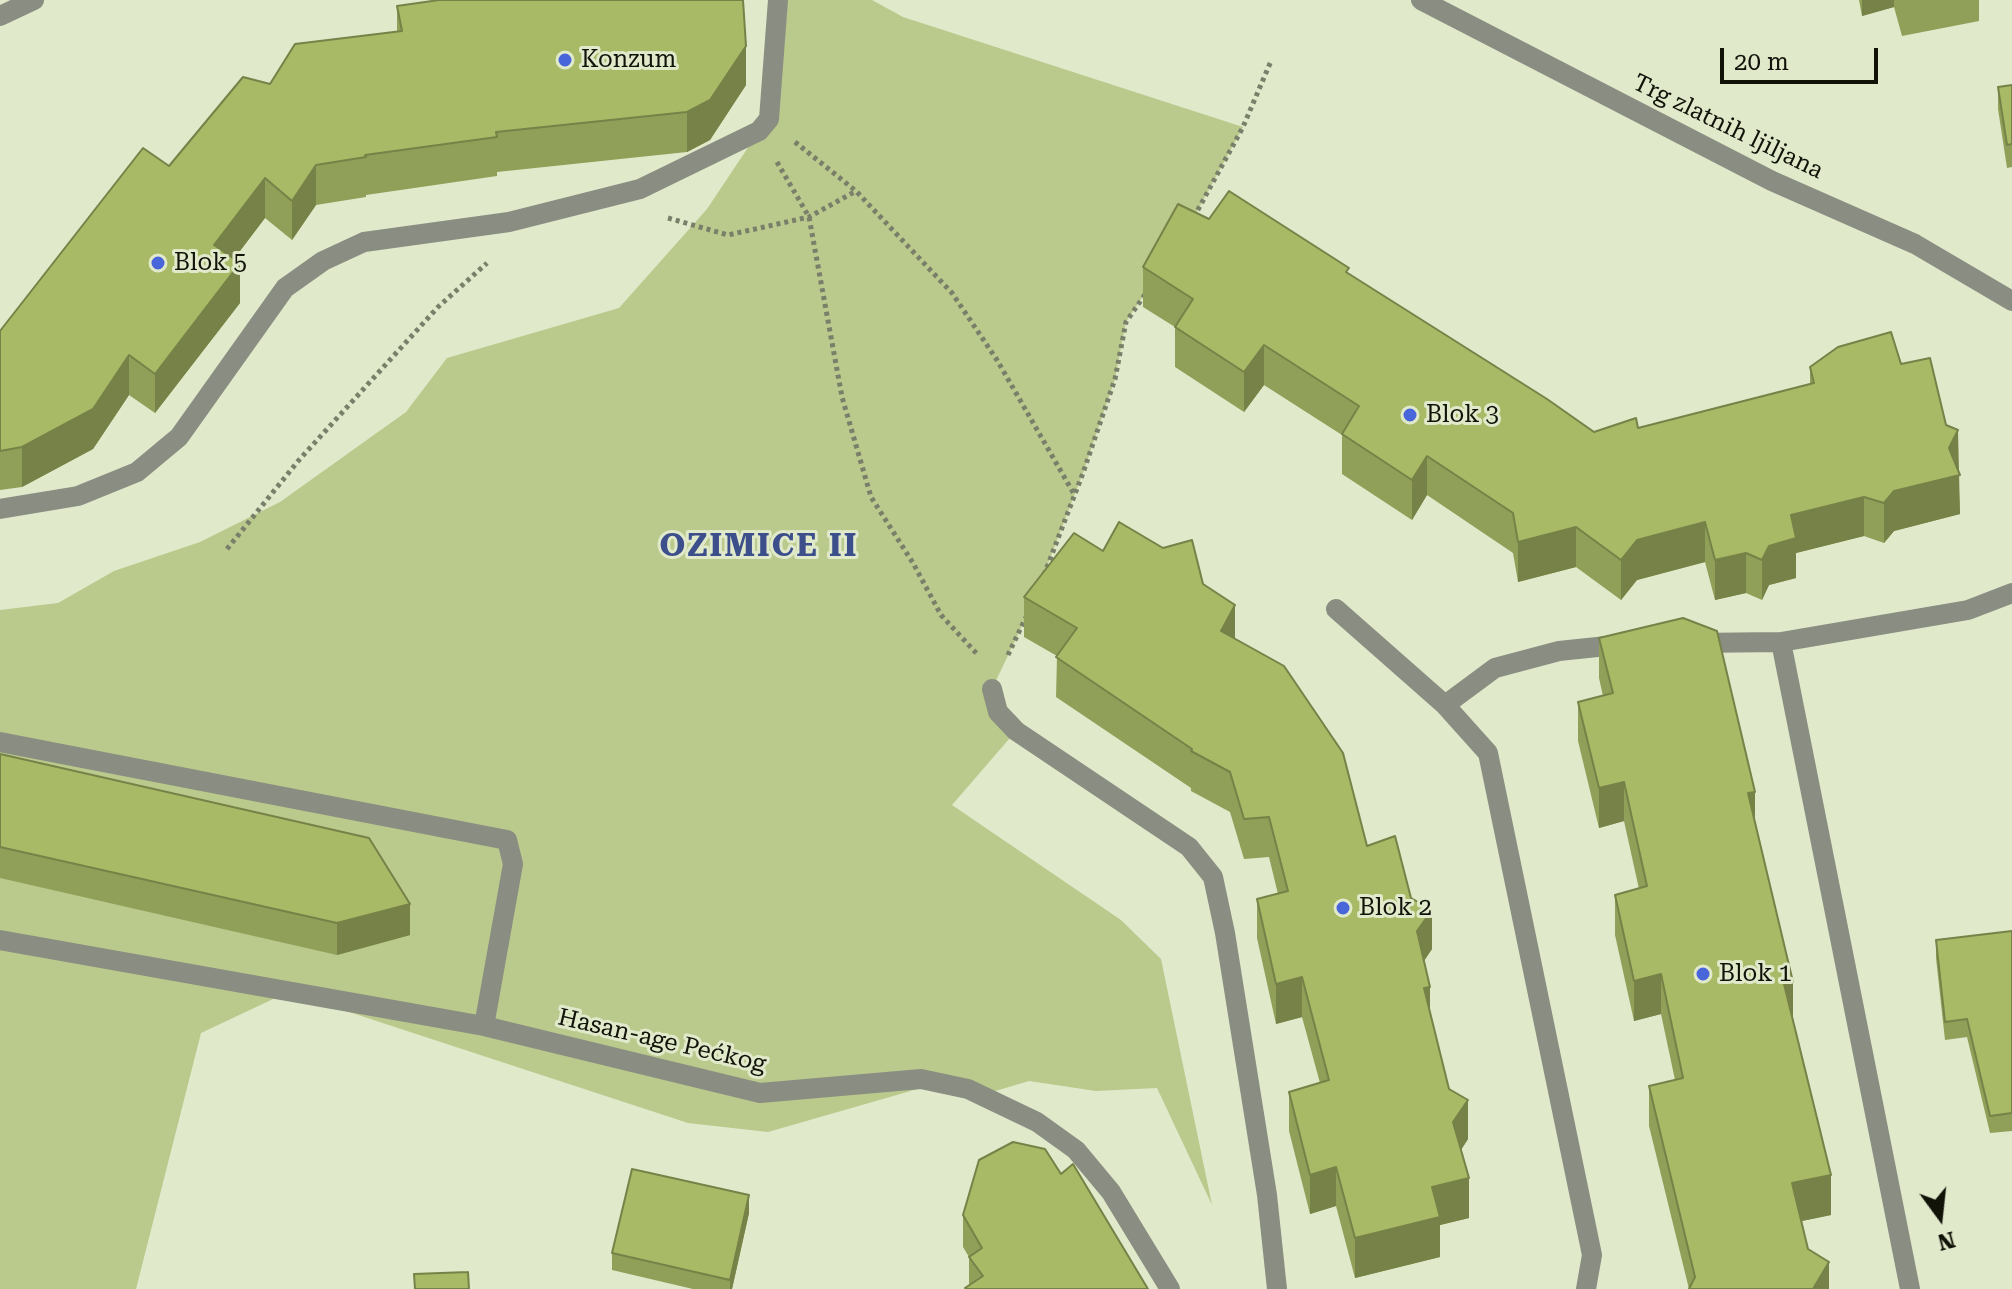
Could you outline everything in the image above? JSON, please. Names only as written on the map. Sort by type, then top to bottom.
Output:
[{"type":"street","points":[[0,16],[34,0]]},
{"type":"street","points":[[0,509],[78,496],[137,472],[179,437],[285,288],[323,261],[364,242],[509,222],[640,189],[682,171],[764,125],[778,0]]},
{"type":"street","name":"Trg zlatnih ljiljana","points":[[1421,0],[1772,181],[1915,244],[2012,301]]},
{"type":"street","points":[[1677,643],[1781,642],[1968,610],[2012,593]]},
{"type":"street","points":[[1336,609],[1445,705],[1488,753],[1592,1255],[1586,1289]]},
{"type":"street","points":[[1781,642],[1910,1289]]},
{"type":"street","points":[[1445,705],[1495,668],[1559,651],[1647,643]]},
{"type":"street","points":[[992,689],[998,712],[1016,731],[1189,847],[1213,877],[1225,933],[1267,1195],[1277,1289]]},
{"type":"street","points":[[0,742],[507,840],[513,864],[484,1026]]},
{"type":"street","name":"Hasan-age Pećkog","points":[[0,940],[484,1026],[760,1093],[921,1079],[968,1089],[1037,1122],[1076,1150],[1111,1192],[1170,1289]]},
{"type":"path","points":[[1187,230],[1243,127],[1271,61]]},
{"type":"path","points":[[764,125],[856,191],[952,293],[997,360],[1075,495]]},
{"type":"path","points":[[764,125],[809,217],[842,397],[871,497],[913,563],[941,615],[981,658],[992,689]]},
{"type":"path","points":[[668,218],[728,235],[809,217],[856,191]]},
{"type":"path","points":[[227,549],[299,460],[429,317],[494,256]]},
{"type":"path","points":[[1043,577],[1115,379],[1126,322],[1152,283]]},
{"type":"path","points":[[992,689],[1032,605]]},
{"type":"green space","points":[[778,0],[872,0],[903,17],[1243,127],[1187,230],[1126,322],[1115,379],[1083,473],[1032,605],[992,689],[1016,731],[952,805],[1121,920],[1161,959],[1212,1205],[1157,1088],[1096,1091],[1029,1081],[982,1095],[935,1084],[768,1132],[688,1123],[288,992],[201,1033],[136,1289],[0,1289],[0,610],[58,603],[114,571],[200,542],[280,502],[406,412],[447,358],[619,308],[707,209],[759,131]]},
{"type":"building","name":"Blok 5","points":[[439,0],[743,0],[746,46],[710,100],[687,112],[496,132],[497,137],[316,165],[292,201],[265,178],[214,245],[240,263],[155,374],[129,355],[93,409],[22,447],[0,451],[0,331],[143,148],[169,166],[243,77],[270,84],[295,44],[402,31],[397,6]]},
{"type":"building","points":[[2012,85],[2012,144],[2007,145],[1998,87]]},
{"type":"building","name":"Blok 3","points":[[1229,191],[1349,268],[1346,272],[1594,432],[1636,418],[1638,428],[1814,383],[1810,367],[1838,347],[1891,332],[1901,364],[1930,358],[1946,425],[1958,430],[1949,448],[1960,475],[1894,491],[1884,503],[1864,497],[1791,515],[1796,538],[1769,546],[1762,560],[1746,553],[1715,560],[1705,522],[1637,540],[1621,560],[1576,527],[1518,542],[1513,513],[1427,456],[1412,480],[1342,434],[1359,406],[1264,345],[1244,372],[1175,327],[1193,299],[1143,267],[1178,204],[1209,219]]},
{"type":"building","name":"Blok 2","points":[[1119,522],[1163,548],[1192,540],[1203,584],[1235,605],[1221,631],[1284,666],[1343,753],[1367,846],[1395,836],[1411,898],[1432,910],[1417,931],[1430,987],[1424,988],[1449,1089],[1468,1100],[1453,1122],[1469,1178],[1432,1187],[1440,1217],[1355,1238],[1336,1167],[1310,1175],[1289,1092],[1329,1080],[1302,977],[1276,984],[1257,899],[1288,891],[1269,817],[1244,819],[1230,772],[1191,751],[1056,657],[1077,628],[1024,597],[1074,533],[1103,551]]},
{"type":"building","name":"Blok 1","points":[[1683,618],[1717,631],[1755,792],[1748,793],[1793,982],[1784,984],[1831,1175],[1792,1183],[1808,1249],[1829,1262],[1813,1289],[1689,1289],[1695,1277],[1649,1086],[1683,1078],[1661,974],[1634,981],[1615,895],[1647,886],[1624,782],[1599,788],[1578,702],[1613,693],[1599,638]]},
{"type":"building","points":[[0,754],[369,838],[410,904],[337,923],[0,847]]},
{"type":"building","points":[[2012,931],[2012,1113],[1990,1116],[1967,1019],[1945,1022],[1936,940]]},
{"type":"building","points":[[1013,1142],[1045,1149],[1061,1174],[1073,1164],[1148,1289],[965,1288],[983,1276],[969,1257],[982,1248],[963,1215],[979,1160]]},
{"type":"building","points":[[632,1169],[749,1195],[730,1280],[612,1253]]},
{"type":"building","points":[[468,1272],[469,1289],[415,1289],[414,1274]]},
{"type":"place","name":"Konzum","points":[[565,60]]},
{"type":"place","name":"Blok 5","points":[[158,263]]},
{"type":"place","name":"Blok 3","points":[[1410,415]]},
{"type":"place","name":"Blok 2","points":[[1343,908]]},
{"type":"place","name":"Blok 1","points":[[1703,974]]},
{"type":"district","name":"OZIMICE II","points":[[759,547]]}]
